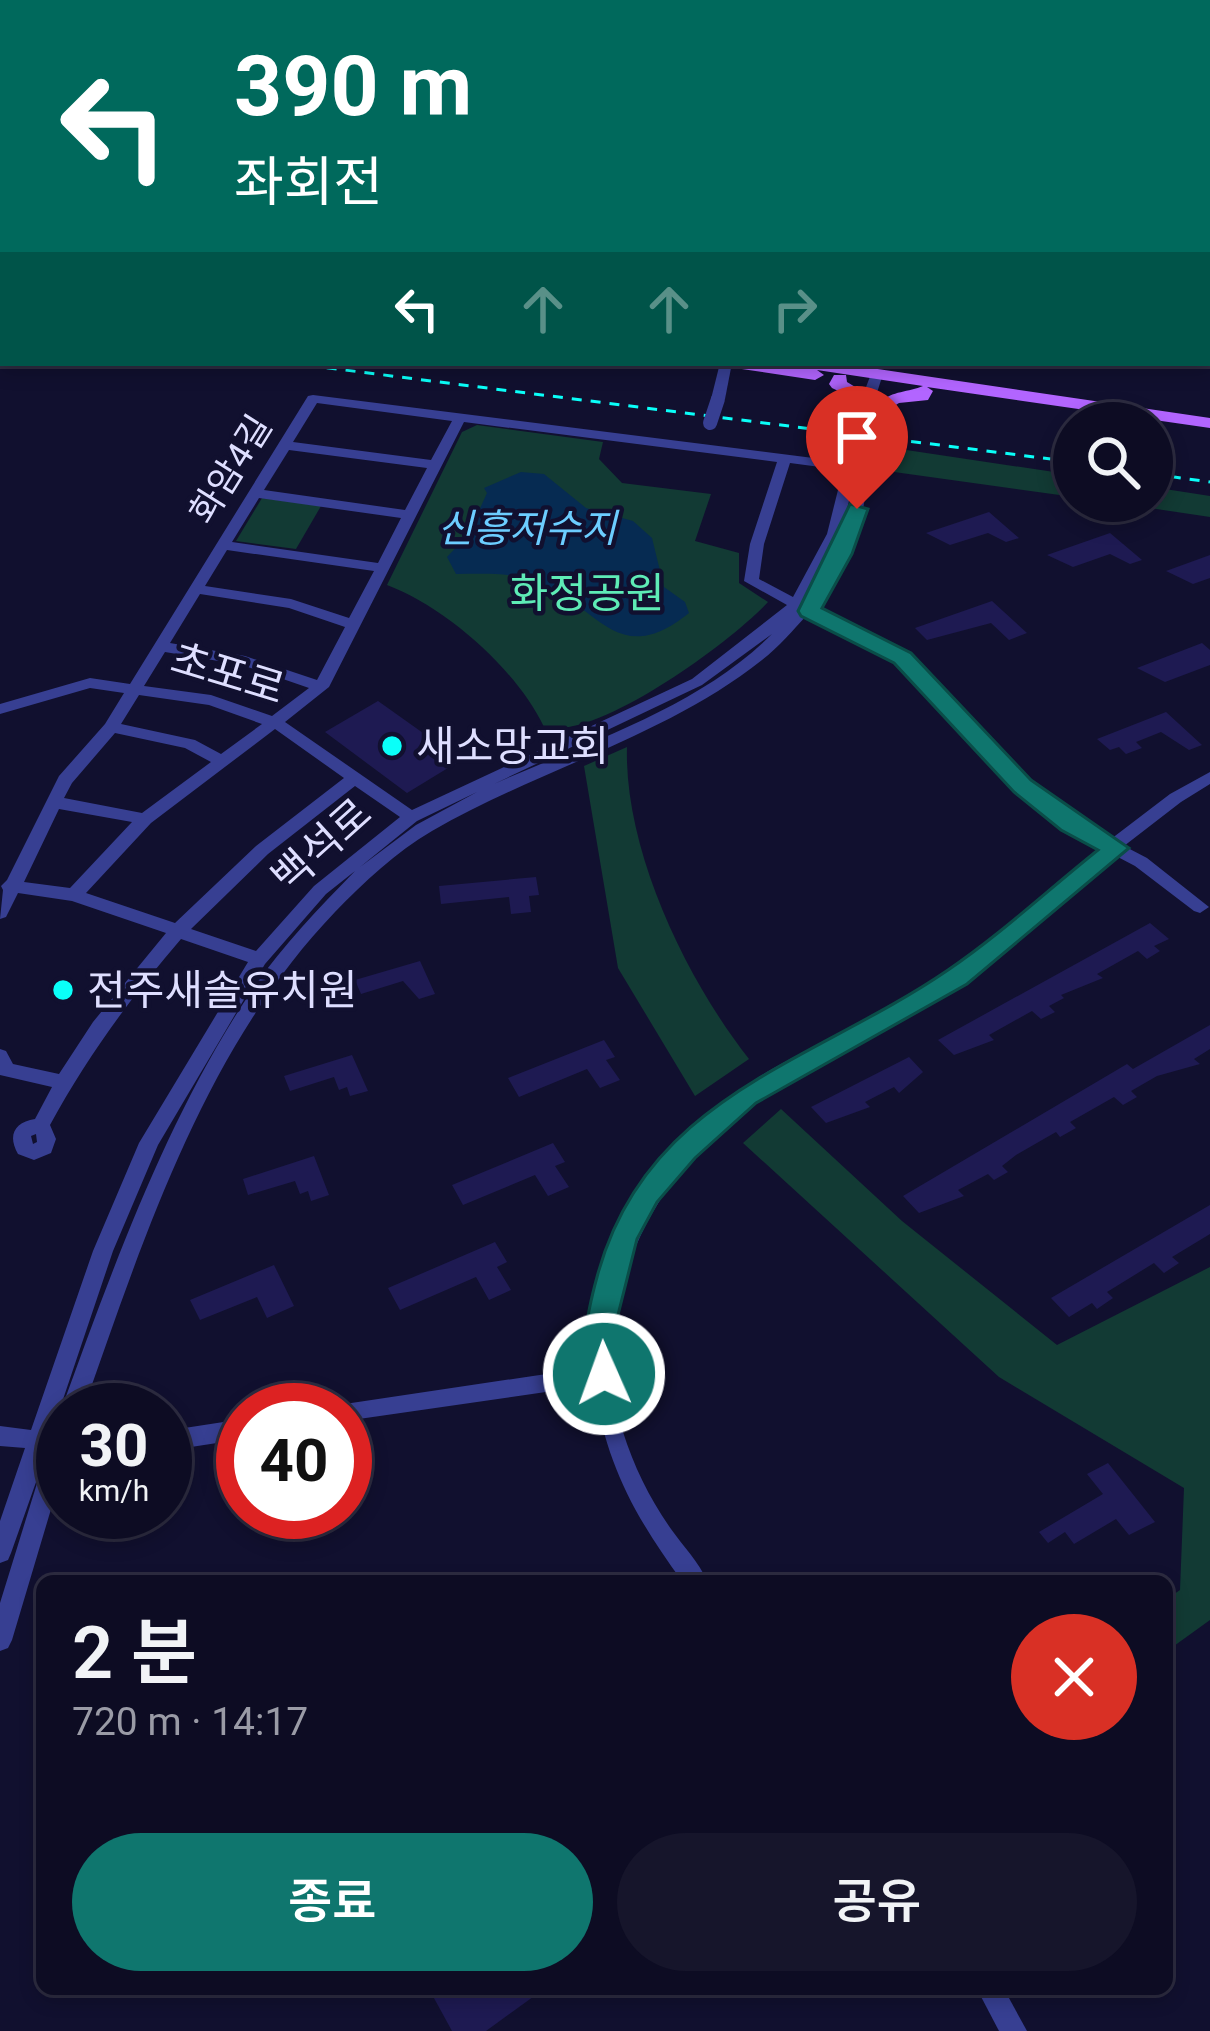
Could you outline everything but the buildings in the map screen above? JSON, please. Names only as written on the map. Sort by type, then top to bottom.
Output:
[{"type":"main road","points":[[751,366],[840,379],[875,393],[1210,423]]},
{"type":"main road","points":[[809,366],[875,393],[883,408],[894,398],[922,396],[924,391],[1053,410]]},
{"type":"main road","points":[[1173,428],[1210,434]]},
{"type":"street","points":[[701,449],[729,366]]},
{"type":"street","name":"백석로","points":[[82,1383],[157,1179],[211,1066],[243,1015],[326,910],[392,848],[447,812],[685,704],[761,656],[802,608],[851,532],[861,447],[875,393]]},
{"type":"street","name":"화암4길","points":[[0,913],[9,886],[76,762],[111,728],[313,399],[850,467]]},
{"type":"street","points":[[74,896],[145,819],[221,760],[278,724],[321,687],[460,418]]},
{"type":"street","points":[[284,445],[435,465]]},
{"type":"street","name":"백석로","points":[[71,1383],[103,1251],[148,1143],[260,959],[320,890],[411,817],[697,682],[802,608],[835,534],[850,467],[861,447]]},
{"type":"street","points":[[784,460],[750,573],[752,581],[902,658],[1022,786],[1070,824],[1116,848],[1200,907]]},
{"type":"street","points":[[254,493],[410,515]]},
{"type":"street","points":[[222,544],[383,568]]},
{"type":"street","points":[[194,589],[291,604],[354,625]]},
{"type":"street","points":[[160,646],[245,661],[321,687]]},
{"type":"street","name":"초포로","points":[[0,709],[60,688],[135,686],[212,700],[278,724],[411,817]]},
{"type":"street","points":[[111,728],[189,744],[221,760]]},
{"type":"street","points":[[692,1575],[632,1486],[614,1440],[604,1374],[601,1319],[622,1238],[646,1193],[685,1150],[761,1086],[957,977],[1169,799],[1210,777]]},
{"type":"street","points":[[40,1127],[62,1082],[180,932],[277,832],[354,779]]},
{"type":"street","points":[[53,802],[145,819]]},
{"type":"street","points":[[9,886],[74,896],[260,959]]},
{"type":"street","points":[[0,1056],[7,1070],[62,1082]]},
{"type":"street","points":[[372,1408],[604,1374]]},
{"type":"street","points":[[0,1436],[36,1439]]},
{"type":"street","name":"백석로","points":[[0,1553],[36,1482]]},
{"type":"street","name":"백석로","points":[[0,1640],[36,1514]]},
{"type":"street","points":[[993,1995],[1014,2031]]},
{"type":"green space","name":"화정공원","points":[[477,425],[603,442],[599,459],[622,483],[711,494],[695,541],[739,553],[739,583],[768,602],[725,640],[629,704],[567,727],[544,727],[516,684],[478,643],[433,608],[387,585],[462,432]]},
{"type":"green space","points":[[893,448],[1053,472],[1053,494],[887,471]]},
{"type":"green space","points":[[1173,490],[1210,496],[1210,517],[1173,511]]},
{"type":"green space","points":[[262,498],[321,506],[296,549],[236,541]]},
{"type":"green space","points":[[627,747],[636,828],[663,912],[703,991],[749,1059],[695,1096],[618,968],[584,766]]},
{"type":"green space","points":[[781,1109],[902,1221],[1057,1345],[1210,1267],[1210,1620],[1173,1647],[1184,1488],[999,1377],[743,1143]]},
{"type":"water","name":"신흥저수지","points":[[521,472],[544,474],[586,508],[633,521],[652,538],[664,587],[685,602],[689,613],[664,630],[642,636],[624,634],[532,580],[456,574],[447,557],[468,535],[487,493],[484,488]]},
{"type":"railway","points":[[313,366],[1053,459]]},
{"type":"railway","points":[[1173,477],[1210,482]]},
{"type":"place","name":"새소망교회","points":[[392,746]]},
{"type":"place","name":"전주새솔유치원","points":[[63,990]]},
{"type":"route","points":[[604,1374],[601,1319],[622,1238],[646,1193],[685,1150],[746,1095],[957,977],[1116,848],[1070,824],[1022,786],[902,658],[809,611],[831,576],[857,509]]}]
